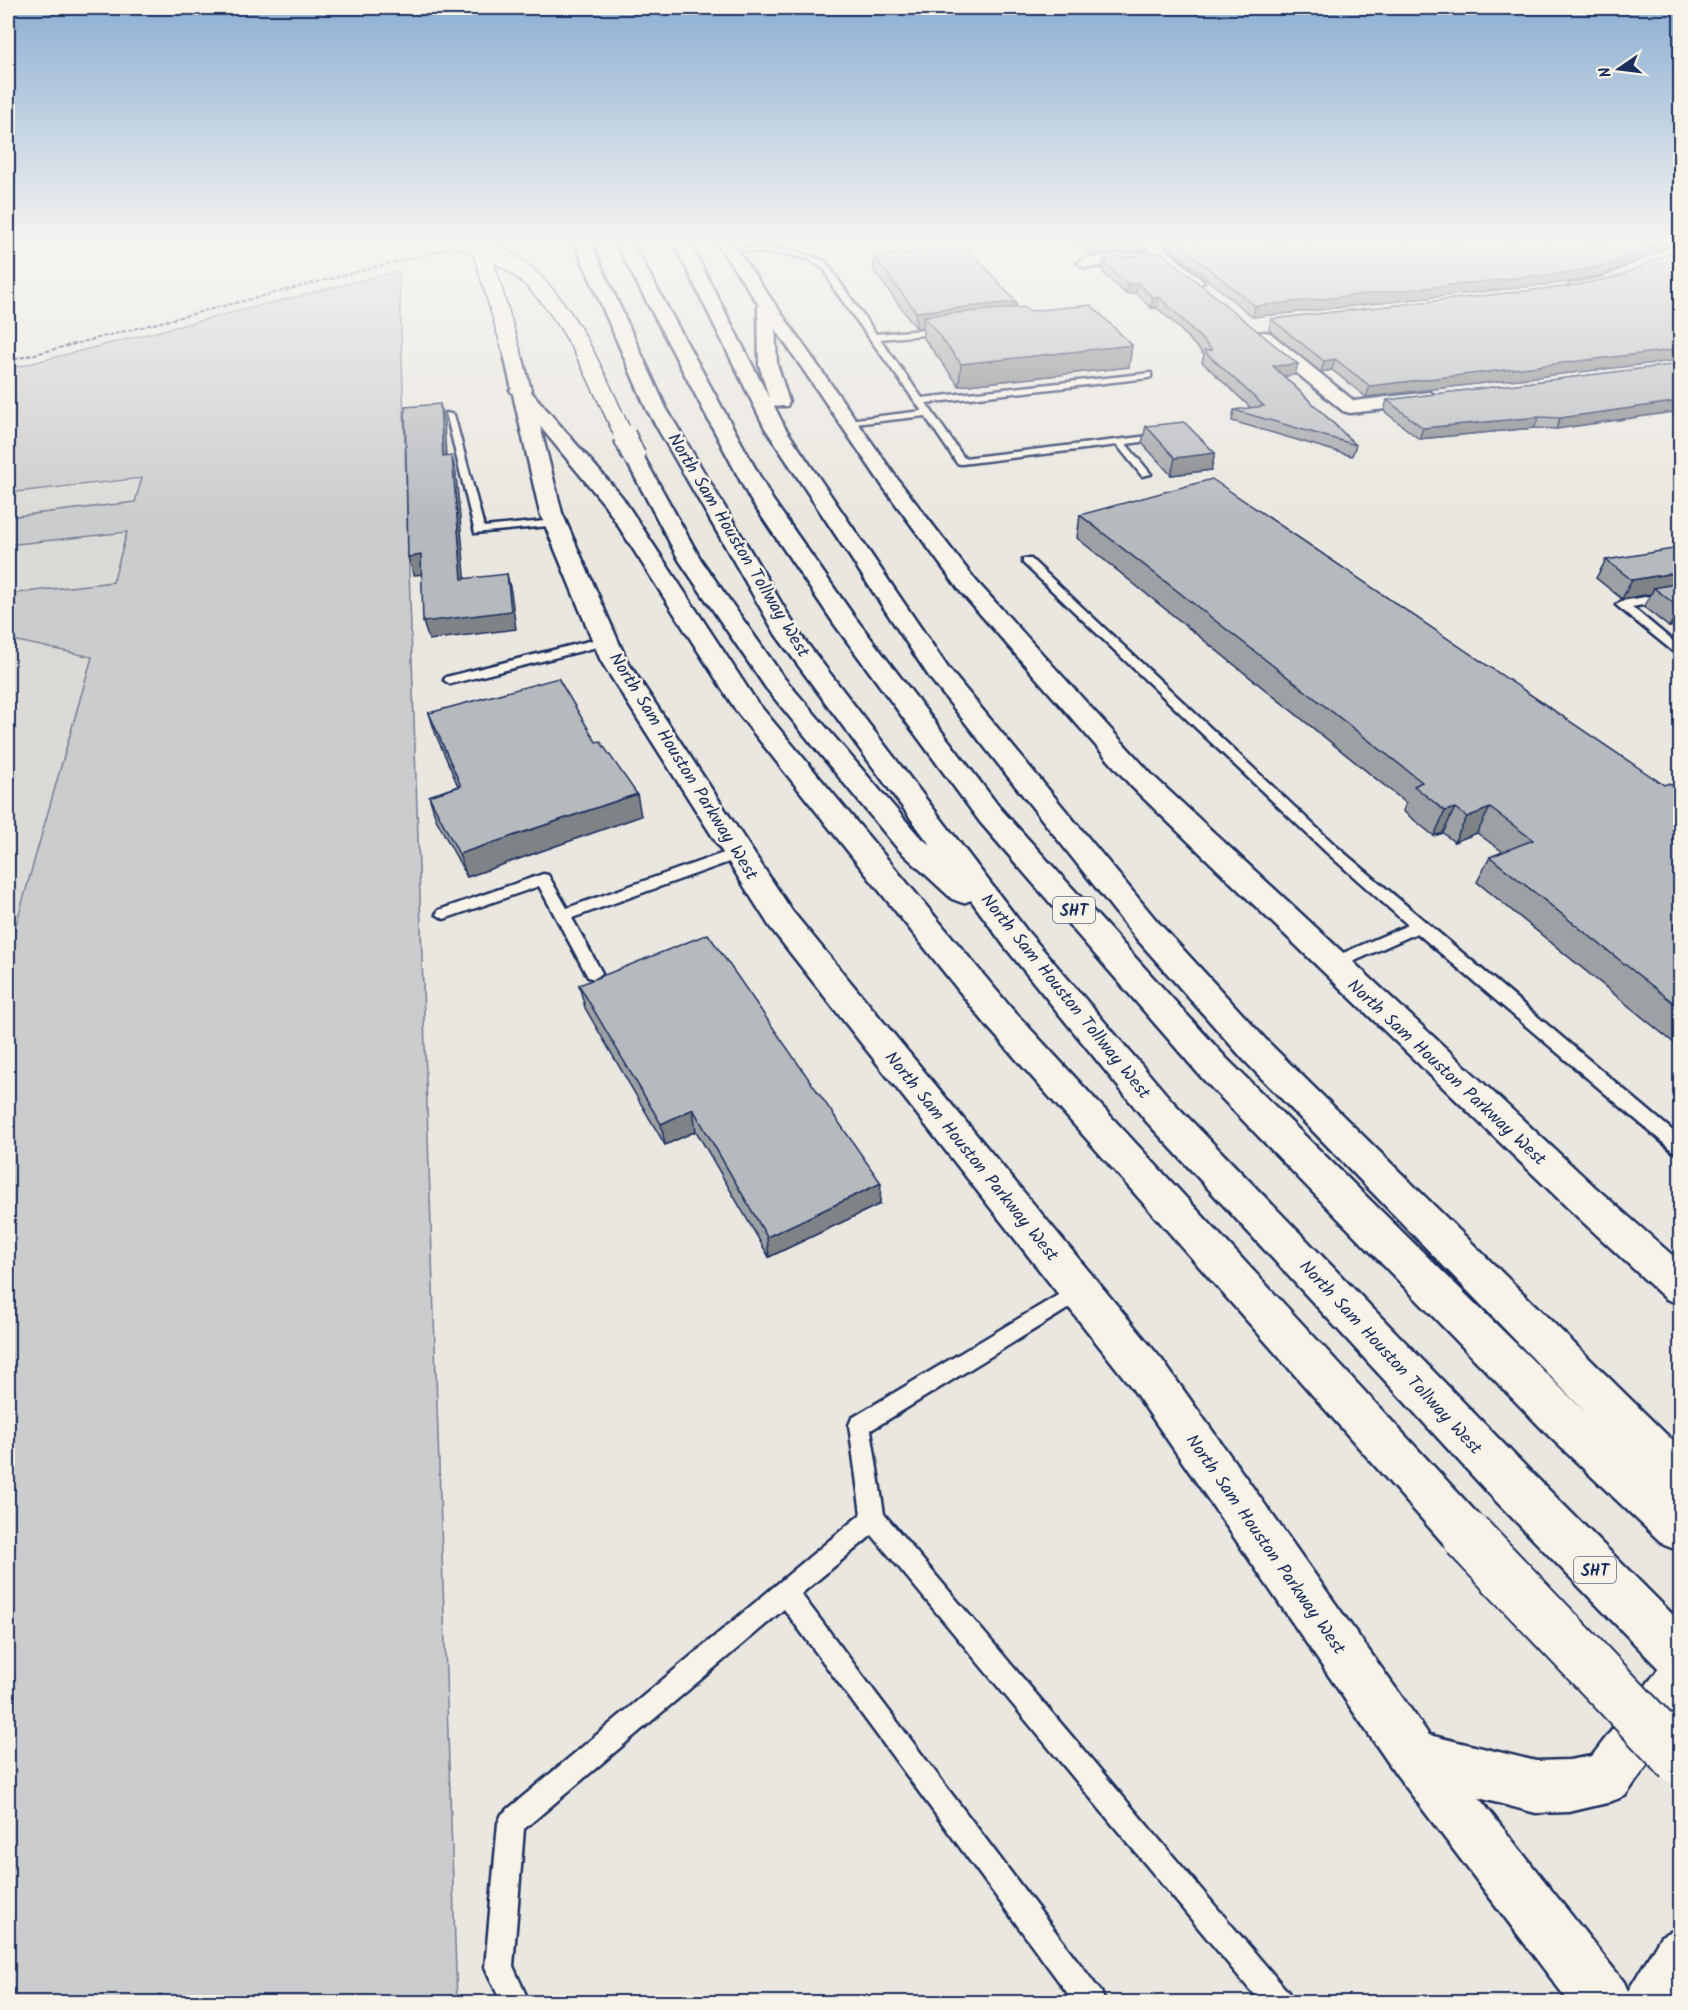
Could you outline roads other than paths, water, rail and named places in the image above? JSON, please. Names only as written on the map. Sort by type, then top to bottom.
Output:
[{"type":"main road","name":"North Sam Houston Parkway West","points":[[504,333],[555,523],[614,661],[781,919],[1147,1374],[1414,1756],[1604,2002]]},
{"type":"main road","points":[[570,333],[690,560],[775,683],[908,842],[1016,939]]},
{"type":"main road","name":"North Sam Houston Tollway West","points":[[625,333],[656,408],[788,634],[1016,939],[1159,1111],[1510,1483],[1680,1656]]},
{"type":"main road","name":"SHT","points":[[672,333],[761,499],[844,620],[990,815],[1215,1069],[1564,1421],[1680,1528]]},
{"type":"main road","points":[[728,333],[775,428],[939,673],[1146,929],[1256,1050],[1680,1478]]},
{"type":"main road","points":[[767,333],[768,364],[788,426],[1049,808]]},
{"type":"main road","name":"North Sam Houston Parkway West","points":[[784,333],[968,586],[1143,782],[1332,964],[1582,1198],[1680,1286]]},
{"type":"main road","points":[[1260,333],[1350,407],[1445,396]]},
{"type":"main road","points":[[516,375],[614,502],[746,706],[999,1017],[1467,1536],[1680,1760]]},
{"type":"main road","points":[[1414,1756],[1536,1787],[1569,1786],[1607,1778],[1680,1680]]},
{"type":"main road","points":[[1651,2002],[1680,1955]]},
{"type":"lane","points":[[873,333],[961,461],[1174,434]]},
{"type":"lane","points":[[876,337],[920,333]]},
{"type":"lane","points":[[920,401],[1148,375]]},
{"type":"lane","points":[[848,423],[928,413]]},
{"type":"lane","points":[[449,415],[479,531],[555,523]]},
{"type":"lane","points":[[1119,441],[1146,474]]},
{"type":"lane","points":[[1028,561],[1331,849],[1680,1147]]},
{"type":"lane","points":[[1680,595],[1622,605],[1680,653]]},
{"type":"lane","points":[[450,680],[606,641]]},
{"type":"lane","points":[[563,915],[738,853]]},
{"type":"lane","points":[[444,914],[543,879],[594,973]]},
{"type":"lane","points":[[1332,964],[1419,926]]},
{"type":"lane","points":[[1080,1291],[860,1425],[873,1519],[1278,2002]]},
{"type":"lane","points":[[515,2002],[500,1967],[511,1823],[873,1519]]},
{"type":"lane","points":[[785,1592],[1091,2002]]},
{"type":"railway","points":[[8,361],[118,333]]}]
